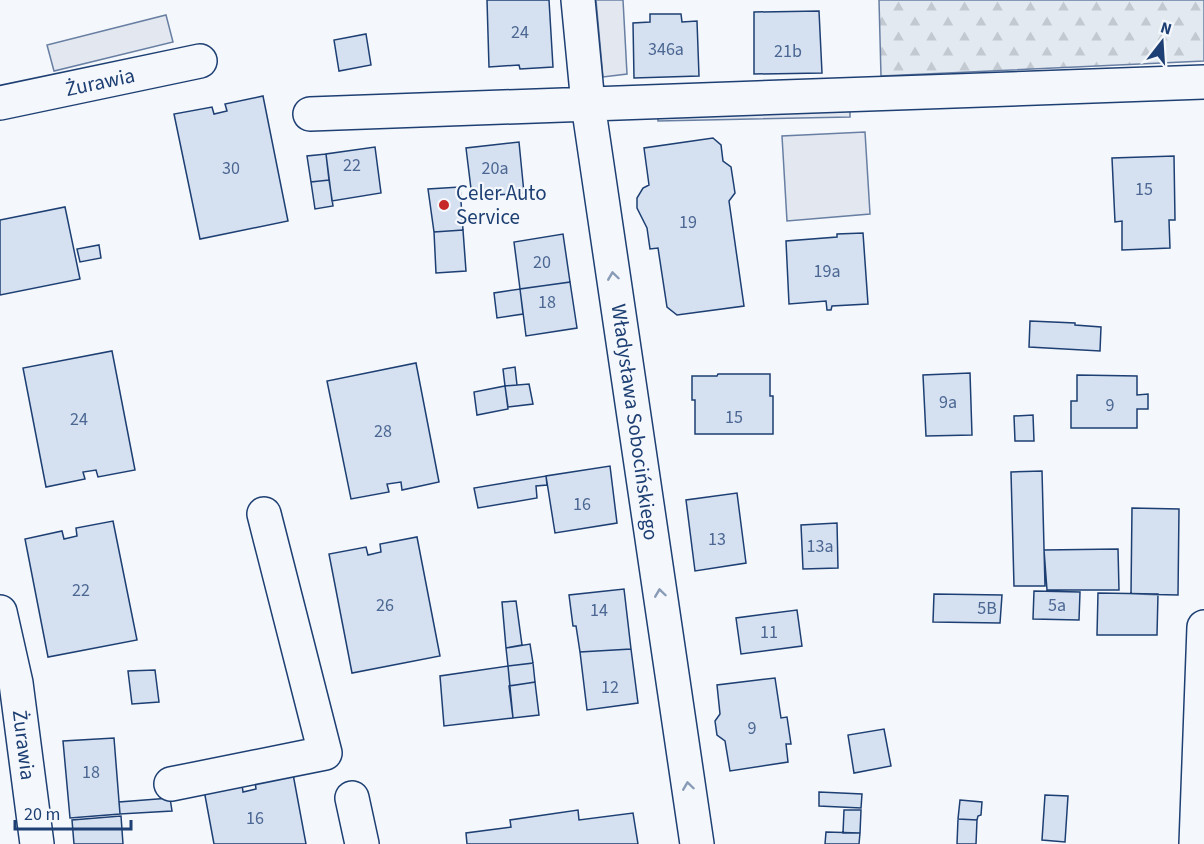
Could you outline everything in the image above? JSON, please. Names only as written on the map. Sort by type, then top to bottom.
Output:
[{"type":"street","name":"Władysława Sobocińskiego","points":[[578,0],[588,104],[697,844]]},
{"type":"street","name":"Żurawia","points":[[0,103],[200,60]]},
{"type":"street","points":[[310,114],[1204,82]]},
{"type":"street","points":[[171,784],[326,753],[264,514]]},
{"type":"street","name":"Żurawia","points":[[0,612],[16,683],[37,844]]},
{"type":"street","points":[[1196,844],[1204,627]]},
{"type":"street","points":[[352,798],[362,844]]},
{"type":"green space","points":[[879,0],[1204,0],[1204,61],[881,76]]},
{"type":"shaded area","points":[[596,0],[623,0],[627,74],[603,77]]},
{"type":"shaded area","points":[[166,15],[173,42],[54,71],[47,45]]},
{"type":"shaded area","points":[[850,101],[850,117],[658,121],[658,105]]},
{"type":"shaded area","points":[[865,132],[870,214],[787,221],[782,136]]},
{"type":"building","points":[[487,0],[549,0],[553,67],[520,69],[519,65],[489,67]]},
{"type":"building","points":[[819,11],[822,73],[754,74],[754,12]]},
{"type":"building","points":[[650,14],[681,14],[682,22],[697,21],[699,76],[634,78],[633,23],[650,22]]},
{"type":"building","points":[[366,34],[371,65],[339,71],[334,40]]},
{"type":"building","points":[[263,96],[288,221],[200,239],[174,114],[212,107],[214,114],[227,111],[225,104]]},
{"type":"building","points":[[713,138],[721,145],[723,161],[731,167],[735,193],[729,201],[744,306],[677,315],[667,307],[658,248],[650,249],[647,228],[637,208],[637,198],[643,188],[649,185],[644,148]]},
{"type":"building","points":[[519,142],[524,193],[472,197],[466,148]]},
{"type":"building","points":[[375,147],[381,193],[332,201],[326,154]]},
{"type":"building","points":[[326,154],[329,180],[311,182],[307,156]]},
{"type":"building","points":[[1174,156],[1175,220],[1169,220],[1170,248],[1122,250],[1122,221],[1115,222],[1112,158]]},
{"type":"building","points":[[329,180],[333,206],[315,209],[311,182]]},
{"type":"building","points":[[460,187],[463,230],[434,232],[428,189]]},
{"type":"building","points":[[65,207],[80,279],[0,295],[0,220]]},
{"type":"building","points":[[463,230],[466,271],[436,273],[434,232]]},
{"type":"building","points":[[863,233],[868,304],[832,306],[831,310],[827,310],[826,301],[789,304],[786,241]]},
{"type":"building","points":[[563,234],[570,282],[520,289],[514,242]]},
{"type":"building","points":[[99,245],[101,258],[80,262],[77,249]]},
{"type":"building","points":[[570,282],[577,328],[526,336],[520,289]]},
{"type":"building","points":[[520,289],[523,314],[497,318],[494,293]]},
{"type":"building","points":[[1030,321],[1101,327],[1100,351],[1029,347]]},
{"type":"building","points":[[112,351],[135,470],[98,477],[96,470],[83,472],[85,479],[46,487],[23,368]]},
{"type":"building","points":[[416,363],[439,482],[402,490],[401,482],[387,484],[389,492],[351,499],[327,381]]},
{"type":"building","points":[[515,367],[517,385],[505,386],[503,369]]},
{"type":"building","points":[[970,373],[972,435],[926,436],[923,375]]},
{"type":"building","points":[[718,374],[770,374],[770,396],[773,396],[773,434],[695,434],[692,376],[717,376]]},
{"type":"building","points":[[1077,375],[1137,376],[1137,395],[1148,394],[1148,409],[1137,409],[1137,428],[1071,428],[1071,401],[1077,401]]},
{"type":"building","points":[[529,384],[533,404],[508,407],[505,386]]},
{"type":"building","points":[[505,386],[508,409],[477,415],[474,392]]},
{"type":"building","points":[[1033,415],[1034,441],[1015,441],[1014,416]]},
{"type":"building","points":[[610,466],[617,523],[555,533],[546,476]]},
{"type":"building","points":[[1042,471],[1045,586],[1014,586],[1011,472]]},
{"type":"building","points":[[546,476],[547,485],[536,486],[537,498],[478,508],[474,488]]},
{"type":"building","points":[[737,493],[746,563],[695,571],[686,500]]},
{"type":"building","points":[[1132,508],[1179,509],[1178,595],[1131,594]]},
{"type":"building","points":[[113,521],[137,640],[48,657],[25,539],[62,531],[64,539],[77,536],[76,528]]},
{"type":"building","points":[[837,523],[838,568],[803,569],[801,525]]},
{"type":"building","points":[[417,537],[440,656],[352,673],[329,554],[366,547],[368,555],[381,552],[380,544]]},
{"type":"building","points":[[1118,549],[1119,590],[1047,590],[1044,550]]},
{"type":"building","points":[[624,589],[631,649],[580,652],[576,626],[573,626],[569,595]]},
{"type":"building","points":[[1034,591],[1080,592],[1079,620],[1033,619]]},
{"type":"building","points":[[1098,593],[1158,594],[1157,635],[1097,635]]},
{"type":"building","points":[[934,594],[1002,595],[1000,623],[933,622]]},
{"type":"building","points":[[516,601],[522,645],[506,648],[502,602]]},
{"type":"building","points":[[797,610],[802,646],[741,654],[736,618]]},
{"type":"building","points":[[530,644],[533,663],[508,666],[506,648]]},
{"type":"building","points":[[631,649],[638,703],[587,710],[580,652]]},
{"type":"building","points":[[533,663],[535,682],[510,686],[508,666]]},
{"type":"building","points":[[508,666],[513,718],[444,726],[440,676]]},
{"type":"building","points":[[155,670],[159,702],[132,704],[128,671]]},
{"type":"building","points":[[775,678],[781,718],[787,717],[791,744],[786,744],[788,762],[730,771],[725,741],[717,735],[715,721],[720,714],[717,685]]},
{"type":"building","points":[[535,682],[539,715],[513,718],[509,686]]},
{"type":"building","points":[[884,729],[891,766],[854,773],[848,735]]},
{"type":"building","points":[[114,738],[120,814],[70,818],[63,741]]},
{"type":"building","points":[[293,774],[306,844],[214,844],[204,790],[242,784],[243,792],[256,789],[255,781]]},
{"type":"building","points":[[819,792],[862,794],[861,808],[819,806]]},
{"type":"building","points":[[1045,795],[1068,796],[1065,842],[1042,840]]},
{"type":"building","points":[[170,798],[172,811],[120,814],[119,802]]},
{"type":"building","points":[[960,800],[982,802],[981,815],[977,820],[958,819]]},
{"type":"building","points":[[578,810],[579,820],[633,813],[638,844],[467,844],[466,833],[511,827],[510,820]]},
{"type":"building","points":[[844,810],[861,810],[860,833],[843,833]]},
{"type":"building","points":[[121,816],[123,844],[74,844],[72,820]]},
{"type":"building","points":[[958,819],[977,820],[976,844],[957,844]]},
{"type":"building","points":[[826,832],[860,833],[859,844],[825,844]]},
{"type":"place","name":"Celer Auto Service","points":[[444,205]]}]
